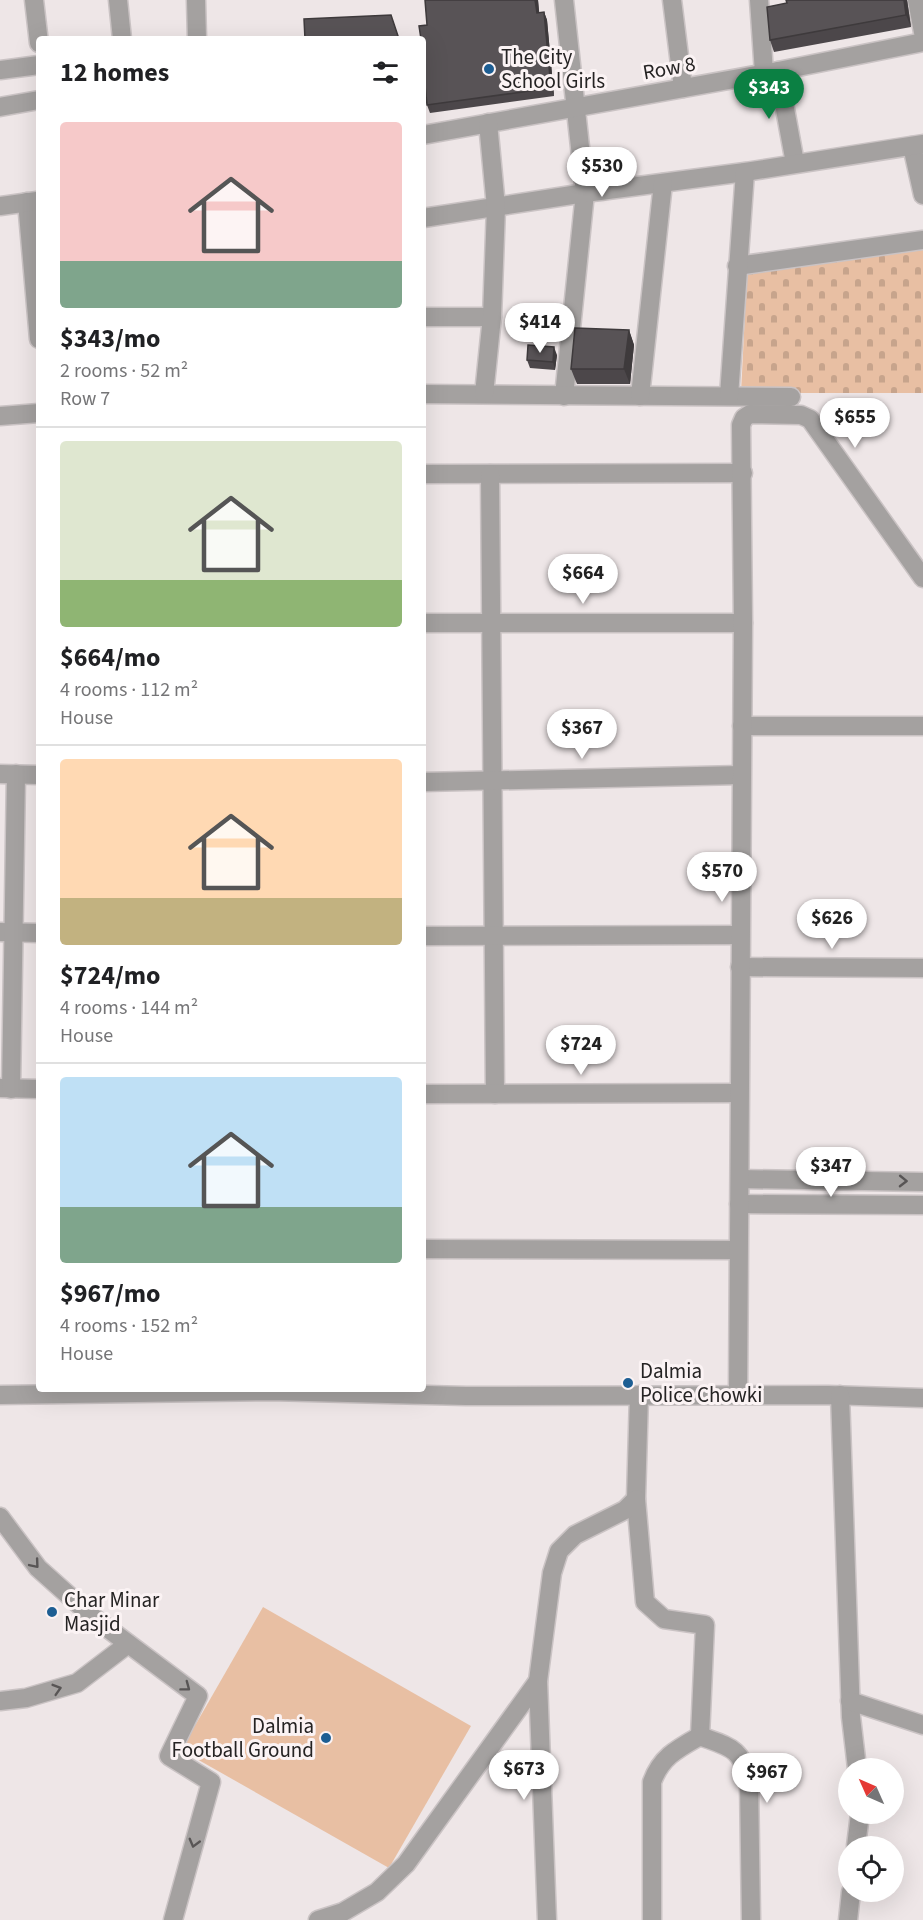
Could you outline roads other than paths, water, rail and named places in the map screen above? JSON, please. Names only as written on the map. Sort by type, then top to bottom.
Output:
[{"type":"street","points":[[34,0],[38,36]]},
{"type":"street","points":[[118,0],[122,36]]},
{"type":"street","points":[[196,0],[197,36]]},
{"type":"street","points":[[564,0],[585,193],[564,396]]},
{"type":"street","points":[[672,0],[683,88]]},
{"type":"street","points":[[759,0],[771,72],[795,163]]},
{"type":"street","points":[[917,0],[923,32]]},
{"type":"street","name":"Row 8","points":[[426,134],[923,42]]},
{"type":"street","points":[[0,70],[36,66]]},
{"type":"street","points":[[0,107],[36,101]]},
{"type":"street","points":[[484,394],[492,317],[496,207],[488,123]]},
{"type":"street","points":[[426,218],[917,145],[923,195]]},
{"type":"street","points":[[729,396],[745,172]]},
{"type":"street","points":[[640,396],[663,183]]},
{"type":"street","points":[[0,206],[33,201],[36,270]]},
{"type":"street","points":[[738,266],[923,240]]},
{"type":"street","points":[[426,317],[492,317]]},
{"type":"street","points":[[426,394],[791,397]]},
{"type":"street","points":[[0,416],[36,413]]},
{"type":"street","points":[[738,1395],[743,473],[741,425],[744,418],[750,414],[801,415],[810,419],[923,578]]},
{"type":"street","points":[[426,474],[743,473]]},
{"type":"street","points":[[490,474],[495,1094]]},
{"type":"street","points":[[426,623],[742,622]]},
{"type":"street","points":[[742,726],[923,726]]},
{"type":"street","points":[[36,775],[8,774],[6,1088],[36,1089]]},
{"type":"street","points":[[426,782],[741,775]]},
{"type":"street","points":[[7,933],[36,933]]},
{"type":"street","points":[[426,936],[740,935]]},
{"type":"street","points":[[740,967],[923,968]]},
{"type":"street","points":[[426,1094],[739,1093]]},
{"type":"street","points":[[740,1179],[923,1182]]},
{"type":"street","points":[[822,1204],[823,1180]]},
{"type":"street","points":[[739,1204],[923,1204]]},
{"type":"street","points":[[426,1249],[738,1250]]},
{"type":"street","points":[[0,1395],[162,1392]]},
{"type":"street","points":[[335,1392],[466,1396],[840,1395],[923,1398]]},
{"type":"street","points":[[639,1395],[636,1499],[645,1602],[664,1619],[705,1625],[700,1736]]},
{"type":"street","points":[[840,1395],[850,1701],[855,1758]]},
{"type":"street","points":[[547,1920],[538,1681],[552,1573],[559,1551],[575,1535],[625,1510],[636,1499]]},
{"type":"street","points":[[0,1517],[38,1568],[94,1618],[198,1696],[169,1756],[211,1782],[173,1920]]},
{"type":"street","points":[[0,1701],[26,1698],[77,1683],[128,1644]]},
{"type":"street","points":[[320,1920],[343,1912],[377,1892],[406,1864],[538,1681]]},
{"type":"street","points":[[850,1701],[923,1725]]},
{"type":"street","points":[[652,1920],[652,1782],[657,1768],[676,1749],[700,1736],[733,1749],[745,1764],[749,1780],[751,1920]]},
{"type":"street","points":[[849,1920],[850,1902]]},
{"type":"place","name":"The City School Girls","points":[[489,69]]},
{"type":"place","name":"Dalmia Police Chowki","points":[[628,1383]]},
{"type":"place","name":"Char Minar Masjid","points":[[52,1612]]},
{"type":"place","name":"Dalmia Football Ground","points":[[326,1738]]}]
